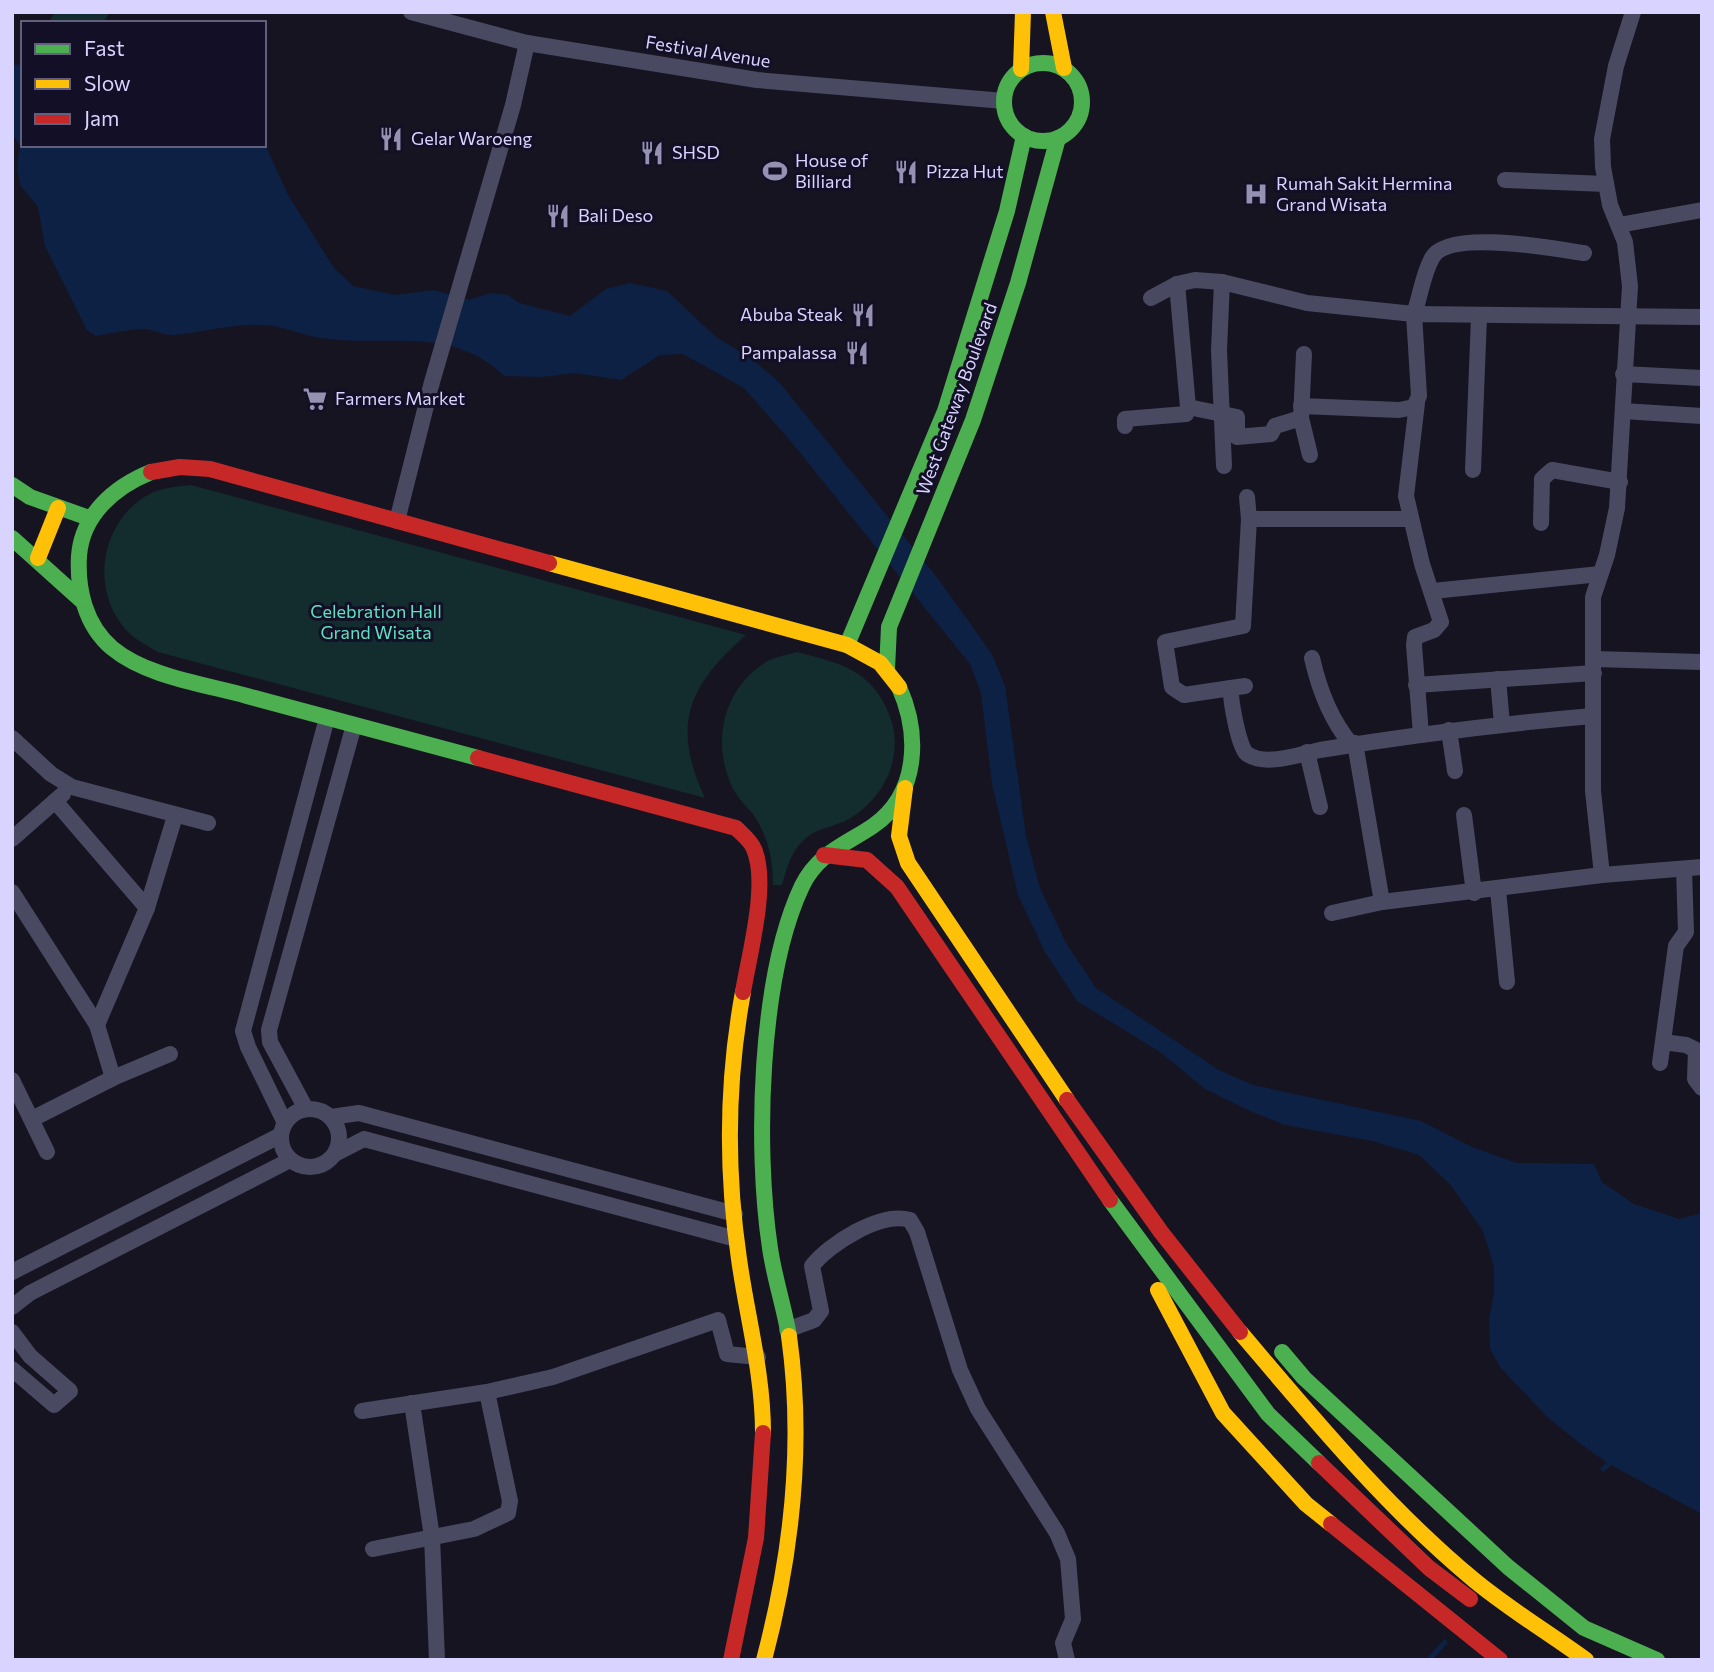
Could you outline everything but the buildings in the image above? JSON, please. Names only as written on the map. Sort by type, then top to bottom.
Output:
[{"type":"main road","points":[[1021,69],[1043,62],[1064,68],[1078,83],[1083,102],[1076,124],[1058,138],[1041,141],[1024,136],[1009,121],[1004,101],[1006,89],[1021,69],[1023,12]]},
{"type":"main road","points":[[1053,12],[1064,68]]},
{"type":"main road","name":"West Gateway Boulevard","points":[[847,645],[945,411],[1007,212],[1024,136]]},
{"type":"main road","name":"West Gateway Boulevard","points":[[887,668],[889,627],[973,420],[1021,271],[1058,138]]},
{"type":"main road","points":[[945,411],[973,420]]},
{"type":"main road","points":[[81,600],[78,555],[89,518],[118,488],[144,473],[168,466],[210,469],[847,645],[887,668],[900,687],[909,711],[912,762],[905,788],[900,836],[908,863],[1063,1098],[1114,1164],[1163,1236],[1289,1392],[1352,1461],[1460,1567],[1586,1660]]},
{"type":"main road","points":[[12,485],[30,497],[89,518]]},
{"type":"main road","points":[[38,558],[58,508]]},
{"type":"main road","points":[[12,538],[38,558],[81,600],[91,621],[112,647],[150,668],[736,828],[754,848],[759,883],[734,1055],[730,1138],[736,1239],[758,1357],[763,1414],[761,1504],[750,1591],[731,1660]]},
{"type":"main road","points":[[764,1660],[782,1597],[793,1507],[795,1413],[788,1330],[778,1297],[768,1234],[762,1136],[766,1058],[776,979],[803,883],[824,855],[882,819],[905,788]]},
{"type":"main road","points":[[824,855],[867,860],[897,887],[1127,1225],[1268,1414],[1429,1569],[1485,1610]]},
{"type":"main road","points":[[1114,1164],[1162,1212],[1228,1291]]},
{"type":"main road","points":[[1127,1225],[1167,1309],[1223,1413],[1306,1504],[1500,1660]]},
{"type":"main road","points":[[1270,1339],[1304,1378],[1508,1567],[1584,1628],[1657,1660]]},
{"type":"street","name":"Festival Avenue","points":[[411,12],[527,43],[757,80],[1004,101]]},
{"type":"street","points":[[1602,875],[1592,791],[1593,597],[1613,534],[1620,482],[1623,374],[1630,316],[1627,256],[1619,225],[1610,205],[1602,139],[1606,108],[1633,12]]},
{"type":"street","points":[[397,522],[440,354],[527,43]]},
{"type":"street","points":[[1505,180],[1606,184]]},
{"type":"street","points":[[1619,225],[1702,210]]},
{"type":"street","points":[[1421,735],[1415,637],[1434,630],[1441,622],[1433,591],[1425,575],[1406,490],[1417,403],[1414,314],[1433,257],[1449,245],[1523,244],[1584,253]]},
{"type":"street","points":[[1151,298],[1177,284],[1195,279],[1222,282],[1307,303],[1414,314],[1479,317],[1702,317]]},
{"type":"street","points":[[1222,282],[1219,350],[1224,466]]},
{"type":"street","points":[[1125,426],[1125,419],[1186,414],[1188,407],[1177,284]]},
{"type":"street","points":[[1473,470],[1479,317]]},
{"type":"street","points":[[1304,354],[1301,412],[1310,455]]},
{"type":"street","points":[[1623,374],[1702,378]]},
{"type":"street","points":[[1188,407],[1237,417],[1237,437],[1247,437],[1271,434],[1275,426],[1301,412],[1409,410],[1417,403]]},
{"type":"street","points":[[1623,411],[1702,416]]},
{"type":"street","points":[[1541,523],[1542,479],[1546,473],[1552,470],[1620,482]]},
{"type":"street","points":[[1247,497],[1249,519],[1243,626],[1165,642],[1172,687],[1184,695],[1238,687],[1245,753],[1275,759],[1449,730],[1592,716]]},
{"type":"street","points":[[1249,519],[1411,519]]},
{"type":"street","points":[[1433,591],[1600,574]]},
{"type":"street","points":[[1312,658],[1338,729],[1353,744],[1382,902]]},
{"type":"street","points":[[1416,685],[1498,679],[1594,666],[1702,662]]},
{"type":"street","points":[[1498,679],[1502,724]]},
{"type":"street","points":[[12,1272],[283,1129],[294,1114],[306,1109],[319,1110],[331,1117],[338,1128],[340,1141],[335,1154],[327,1163],[314,1168],[301,1166],[290,1160],[283,1149],[283,1129],[247,1047],[243,1031],[327,718]]},
{"type":"street","points":[[306,1109],[270,1042],[269,1030],[354,725]]},
{"type":"street","points":[[1449,730],[1455,771]]},
{"type":"street","points":[[12,738],[51,775],[72,787],[175,817],[208,823]]},
{"type":"street","points":[[1307,752],[1320,807]]},
{"type":"street","points":[[12,839],[72,787]]},
{"type":"street","points":[[55,801],[147,908]]},
{"type":"street","points":[[1464,815],[1475,893]]},
{"type":"street","points":[[97,1025],[147,908],[175,817]]},
{"type":"street","points":[[1332,913],[1382,902],[1475,893],[1602,875],[1702,867]]},
{"type":"street","points":[[1660,1063],[1676,946],[1686,932],[1684,869]]},
{"type":"street","points":[[1498,890],[1507,982]]},
{"type":"street","points":[[12,892],[97,1025],[113,1078]]},
{"type":"street","points":[[1664,1042],[1696,1050],[1695,1079],[1702,1088]]},
{"type":"street","points":[[32,1119],[113,1078],[170,1054]]},
{"type":"street","points":[[12,1080],[47,1152]]},
{"type":"street","points":[[331,1117],[359,1113],[735,1214]]},
{"type":"street","points":[[335,1154],[364,1139],[736,1239]]},
{"type":"street","points":[[12,1307],[30,1293],[290,1160]]},
{"type":"street","points":[[788,1330],[814,1320],[821,1311],[812,1266],[824,1250],[870,1226],[902,1218],[910,1220],[917,1232],[960,1370],[978,1409],[1057,1533],[1068,1559],[1073,1619],[1063,1643],[1067,1660]]},
{"type":"street","points":[[362,1412],[487,1392],[553,1377],[718,1320],[727,1354],[758,1357]]},
{"type":"street","points":[[12,1332],[30,1356],[70,1391],[54,1405],[12,1369]]},
{"type":"street","points":[[373,1549],[474,1529],[502,1518],[511,1508],[487,1392]]},
{"type":"street","points":[[412,1403],[432,1536],[437,1660]]},
{"type":"green space","points":[[55,12],[110,12],[104,21],[49,21]]},
{"type":"green space","name":"Celebration Hall Grand Wisata","points":[[191,485],[746,635],[710,672],[691,708],[689,749],[705,798],[158,652],[143,643],[121,623],[111,606],[104,568],[107,548],[114,530],[125,514],[140,500],[171,487]]},
{"type":"green space","points":[[797,652],[852,670],[873,687],[889,714],[895,744],[889,773],[873,799],[849,819],[806,838],[793,854],[782,885],[773,885],[771,857],[766,839],[753,814],[733,789],[726,771],[722,736],[730,702],[739,687],[769,660]]},
{"type":"water","points":[[21,64],[21,147],[266,146],[288,195],[334,268],[353,286],[395,295],[433,290],[469,300],[490,293],[508,295],[519,303],[570,316],[606,289],[630,283],[667,291],[716,337],[752,359],[779,382],[939,580],[992,654],[1005,686],[1026,836],[1040,888],[1066,943],[1096,988],[1219,1070],[1253,1085],[1421,1121],[1472,1147],[1517,1163],[1594,1164],[1602,1182],[1634,1204],[1679,1219],[1702,1213],[1702,1514],[1609,1464],[1582,1445],[1547,1417],[1500,1367],[1490,1349],[1489,1318],[1494,1294],[1494,1267],[1483,1231],[1450,1184],[1419,1155],[1372,1141],[1285,1125],[1250,1111],[1205,1089],[1160,1052],[1077,1001],[1045,952],[1018,895],[992,784],[981,693],[970,664],[793,444],[744,388],[683,354],[660,355],[621,380],[575,373],[542,377],[504,376],[484,360],[440,344],[322,338],[265,325],[231,326],[175,335],[143,329],[96,336],[87,330],[45,246],[38,207],[20,185],[17,166],[20,146],[12,133],[12,65]]},
{"type":"waterway","points":[[1603,1469],[1609,1464]]},
{"type":"waterway","points":[[1429,1660],[1445,1642]]},
{"type":"traffic: fast","points":[[1043,63],[1058,66],[1071,74],[1079,87],[1082,102],[1079,117],[1071,130],[1058,138],[1043,141],[1028,138],[1015,130],[1007,117],[1004,102],[1007,87],[1015,74],[1028,66],[1043,63]]},
{"type":"traffic: fast","points":[[847,645],[945,411],[1007,211],[1024,136]]},
{"type":"traffic: fast","points":[[887,669],[889,627],[973,420],[1018,283],[1058,138]]},
{"type":"traffic: fast","points":[[151,472],[137,478],[102,504],[93,515],[81,541],[81,594],[95,629],[112,648],[126,658],[159,673],[478,758]]},
{"type":"traffic: fast","points":[[12,485],[30,497],[89,518]]},
{"type":"traffic: fast","points":[[12,538],[81,600]]},
{"type":"traffic: fast","points":[[789,1336],[774,1270],[765,1208],[762,1114],[769,1014],[788,924],[808,875],[824,858],[888,813],[907,780],[912,743],[906,705],[899,687]]},
{"type":"traffic: fast","points":[[1110,1200],[1268,1414],[1319,1463]]},
{"type":"traffic: fast","points":[[1282,1352],[1304,1378],[1508,1567],[1584,1628],[1657,1660]]},
{"type":"traffic: slow","points":[[1021,69],[1023,12]]},
{"type":"traffic: slow","points":[[1053,12],[1064,68]]},
{"type":"traffic: slow","points":[[38,558],[58,508]]},
{"type":"traffic: slow","points":[[549,563],[847,645],[880,663],[899,687]]},
{"type":"traffic: slow","points":[[905,788],[899,836],[908,863],[1067,1100]]},
{"type":"traffic: slow","points":[[743,992],[731,1092],[730,1159],[735,1226],[758,1367],[763,1433]]},
{"type":"traffic: slow","points":[[1158,1290],[1223,1413],[1306,1504],[1331,1524]]},
{"type":"traffic: slow","points":[[1240,1332],[1352,1461],[1411,1523],[1487,1591],[1586,1660]]},
{"type":"traffic: slow","points":[[764,1660],[782,1580],[793,1499],[795,1417],[789,1336]]},
{"type":"traffic: jam","points":[[151,472],[180,467],[210,469],[549,563]]},
{"type":"traffic: jam","points":[[478,758],[736,828],[754,849],[759,881],[759,900],[743,992]]},
{"type":"traffic: jam","points":[[824,855],[867,860],[897,887],[1110,1200]]},
{"type":"traffic: jam","points":[[1067,1100],[1161,1232],[1240,1332]]},
{"type":"traffic: jam","points":[[731,1660],[756,1538],[763,1433]]},
{"type":"traffic: jam","points":[[1319,1463],[1429,1568],[1470,1599]]},
{"type":"traffic: jam","points":[[1331,1524],[1500,1660]]},
{"type":"place","name":"Gelar Waroeng","points":[[391,139]]},
{"type":"place","name":"SHSD","points":[[652,153]]},
{"type":"place","name":"House of Billiard","points":[[775,171]]},
{"type":"place","name":"Pizza Hut","points":[[906,172]]},
{"type":"place","name":"Rumah Sakit Hermina Grand Wisata","points":[[1256,194]]},
{"type":"place","name":"Bali Deso","points":[[558,216]]},
{"type":"place","name":"Abuba Steak","points":[[863,315]]},
{"type":"place","name":"Pampalassa","points":[[857,353]]},
{"type":"place","name":"Farmers Market","points":[[315,399]]}]
